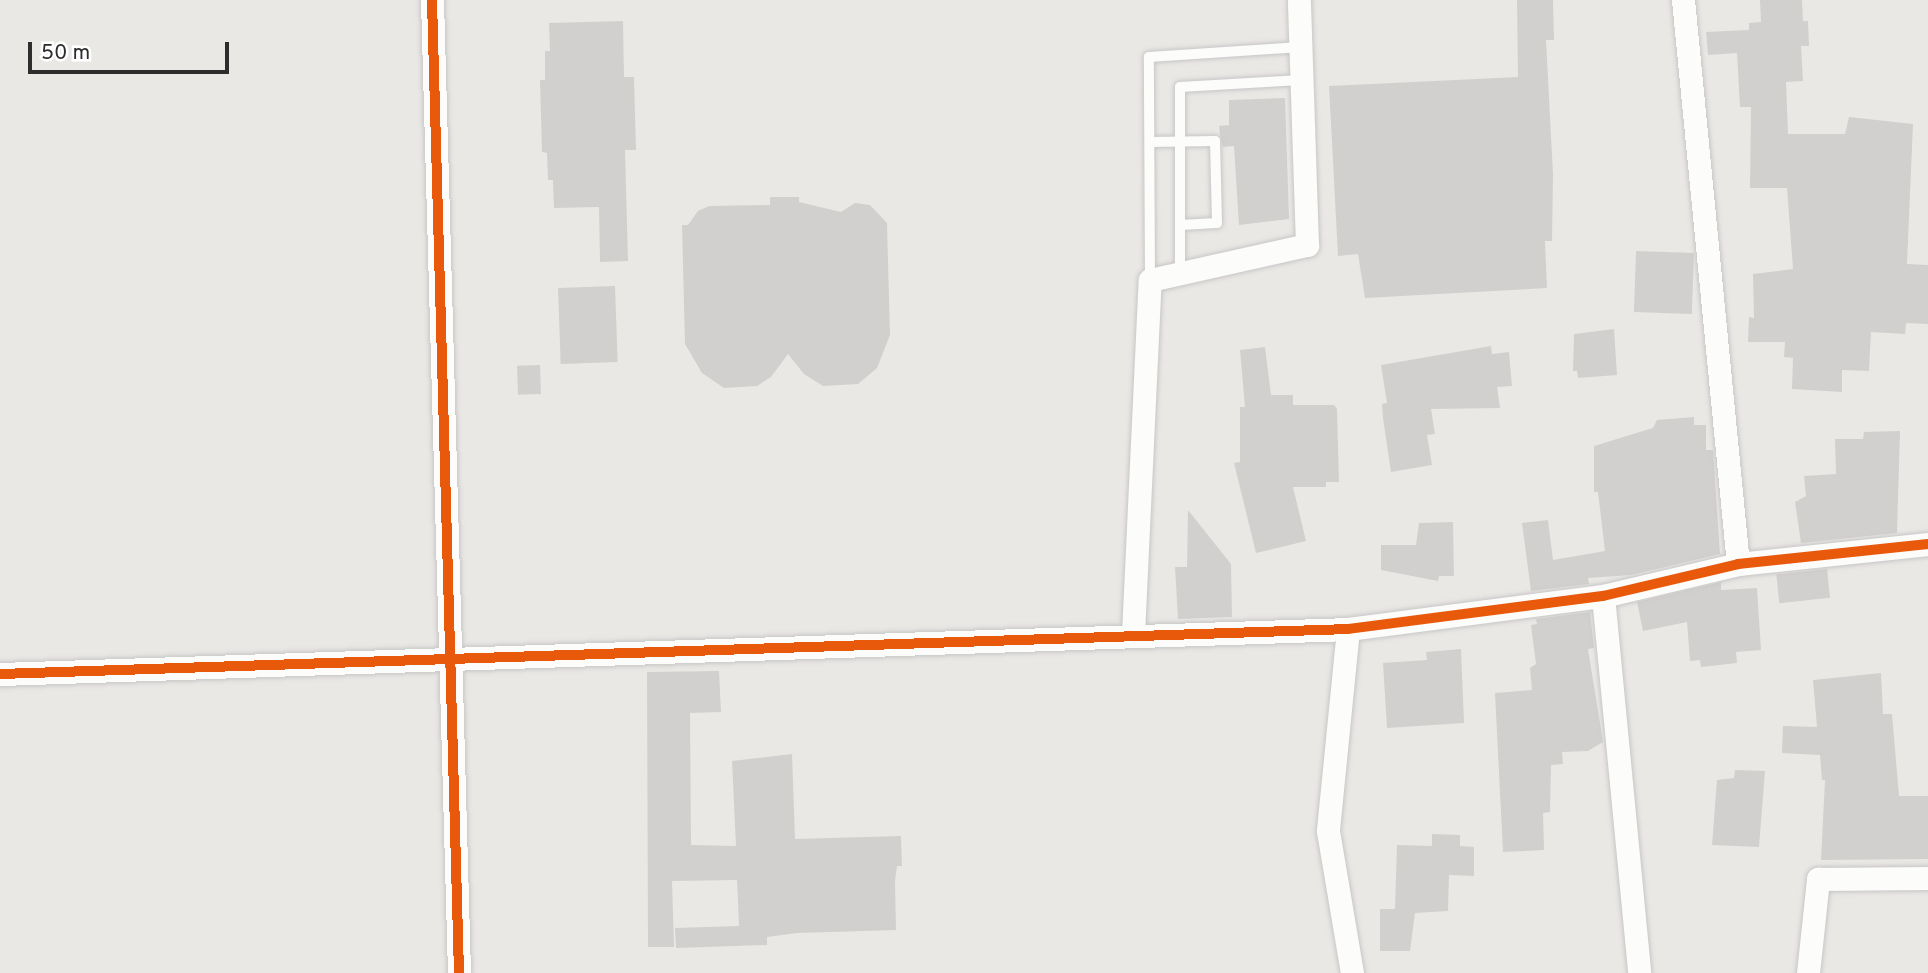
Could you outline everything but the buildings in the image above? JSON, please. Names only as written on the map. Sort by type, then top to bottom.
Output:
[{"type":"street","points":[[432,0],[459,973]]},
{"type":"street","points":[[1133,634],[1150,280],[1307,245],[1299,0]]},
{"type":"street","points":[[1683,0],[1738,564]]},
{"type":"street","points":[[0,674],[451,655],[1348,629],[1602,596],[1738,564],[1928,544]]},
{"type":"street","points":[[1602,596],[1639,973]]},
{"type":"street","points":[[1348,629],[1328,831],[1352,973]]},
{"type":"street","points":[[1808,973],[1818,879],[1928,878]]},
{"type":"lane","points":[[1150,280],[1149,57],[1301,47]]},
{"type":"lane","points":[[1181,273],[1180,87],[1301,79]]},
{"type":"lane","points":[[1150,142],[1215,141],[1217,223],[1180,225]]},
{"type":"cycle path","points":[[432,0],[459,973]]},
{"type":"cycle path","points":[[0,674],[1348,629],[1603,596],[1738,564],[1928,544]]}]
